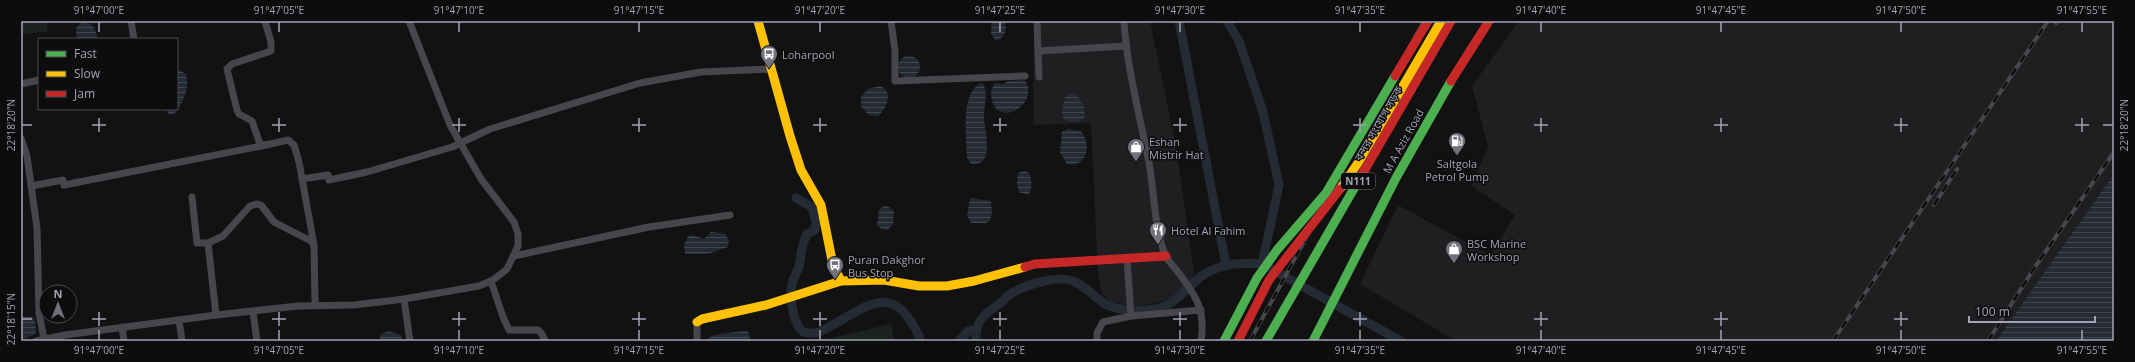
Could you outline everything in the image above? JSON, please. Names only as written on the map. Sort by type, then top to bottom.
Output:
[{"type":"main road","points":[[758,21],[801,170],[821,205],[833,265],[841,281]]},
{"type":"main road","points":[[1224,341],[1257,278],[1277,250],[1326,193],[1428,21]]},
{"type":"main road","points":[[1238,341],[1269,280],[1332,202],[1358,163],[1441,21]]},
{"type":"main road","name":"বন্দর সংযোগ সড়ক","points":[[1266,341],[1451,21]]},
{"type":"main road","name":"M A Aziz Road","points":[[1313,341],[1400,170],[1461,63],[1489,21]]},
{"type":"main road","points":[[697,322],[702,319],[761,306],[841,281],[884,280],[919,286],[947,286],[974,281],[1034,264],[1166,256]]},
{"type":"street","points":[[131,21],[134,38]]},
{"type":"street","points":[[265,21],[271,42],[271,52],[232,64],[227,69],[239,114],[252,121],[260,144],[266,145]]},
{"type":"street","points":[[36,341],[122,327],[216,315],[298,306],[354,305],[404,300],[479,286],[492,280],[507,268],[518,246],[518,234],[514,222],[492,196],[450,125],[409,21]]},
{"type":"street","points":[[891,21],[895,51],[895,81],[1025,76]]},
{"type":"street","points":[[1037,21],[1039,77]]},
{"type":"street","points":[[1124,21],[1126,46],[1166,256],[1194,294],[1201,310],[1204,324],[1201,341]]},
{"type":"street","points":[[1038,50],[1126,46]]},
{"type":"street","points":[[302,179],[328,176],[329,180],[367,172],[452,148],[490,129],[640,83],[701,72],[771,69]]},
{"type":"street","points":[[21,84],[38,80]]},
{"type":"street","points":[[21,138],[25,146],[24,162],[31,186],[38,240],[38,313],[44,339]]},
{"type":"street","points":[[31,186],[63,180],[64,185],[158,165],[237,152],[288,140],[292,142],[299,162],[314,245],[315,302]]},
{"type":"street","points":[[192,197],[197,243],[208,243],[223,236],[250,206],[256,204],[261,205],[274,222],[311,241],[314,245]]},
{"type":"street","points":[[514,256],[649,227],[730,215]]},
{"type":"street","points":[[208,243],[216,315]]},
{"type":"street","points":[[1127,259],[1131,316]]},
{"type":"street","points":[[492,280],[502,317],[509,330],[538,330],[542,334],[544,341]]},
{"type":"street","points":[[404,300],[410,341]]},
{"type":"street","points":[[1096,341],[1097,333],[1103,322],[1131,316],[1201,310]]},
{"type":"street","points":[[253,312],[257,341]]},
{"type":"street","points":[[179,320],[182,341]]},
{"type":"street","points":[[697,322],[697,341]]},
{"type":"street","points":[[122,327],[124,341]]},
{"type":"shaded area","points":[[21,21],[46,21],[48,31],[21,35]]},
{"type":"shaded area","points":[[992,21],[1004,21],[1006,27],[1003,36],[995,40],[991,33]]},
{"type":"shaded area","name":"Eshan Mistrir Hat","points":[[1034,21],[1150,21],[1176,146],[1194,272],[1192,278],[1184,288],[1171,299],[1138,307],[1111,302],[1102,294],[1098,273],[1091,123],[1033,125]]},
{"type":"shaded area","points":[[1519,21],[2114,21],[2114,174],[1996,341],[1456,341],[1360,284],[1398,205],[1490,255],[1515,215],[1471,186],[1488,147],[1472,86]]},
{"type":"shaded area","points":[[82,22],[89,23],[95,29],[97,38],[77,38],[76,28]]},
{"type":"shaded area","points":[[905,56],[913,56],[920,63],[920,71],[913,78],[905,78],[898,71],[898,63]]},
{"type":"shaded area","points":[[178,70],[186,74],[187,79],[183,100],[178,108]]},
{"type":"shaded area","points":[[1024,80],[1028,91],[1024,104],[1019,109],[1012,112],[997,110],[993,104],[991,96],[995,83],[1003,84],[1009,81]]},
{"type":"shaded area","points":[[982,83],[986,94],[984,116],[987,147],[984,160],[979,163],[971,164],[967,158],[967,105],[970,95],[975,88]]},
{"type":"shaded area","points":[[880,86],[887,92],[888,100],[884,109],[878,116],[869,115],[861,107],[861,97],[868,89]]},
{"type":"shaded area","points":[[1071,94],[1077,95],[1084,106],[1085,117],[1078,122],[1064,119],[1062,112],[1065,97]]},
{"type":"shaded area","points":[[166,110],[177,110],[174,114],[169,115]]},
{"type":"shaded area","points":[[1068,129],[1081,131],[1086,143],[1086,154],[1083,159],[1074,164],[1067,164],[1060,152],[1062,132]]},
{"type":"shaded area","points":[[1024,171],[1029,173],[1031,181],[1031,190],[1028,195],[1019,192],[1017,184],[1018,173]]},
{"type":"shaded area","points":[[2114,174],[2114,341],[1996,341]]},
{"type":"shaded area","points":[[970,198],[991,201],[992,212],[990,221],[986,223],[971,223],[967,215]]},
{"type":"shaded area","points":[[884,206],[887,206],[894,211],[893,224],[888,230],[882,229],[877,225],[879,210]]},
{"type":"shaded area","points":[[711,232],[725,234],[729,240],[728,247],[708,254],[685,254],[684,245],[688,236],[693,235],[704,239]]},
{"type":"shaded area","points":[[21,317],[32,317],[35,319],[36,332],[34,335],[21,339]]},
{"type":"shaded area","points":[[891,324],[894,341],[818,341]]},
{"type":"shaded area","points":[[388,331],[401,335],[403,341],[380,341],[380,335]]},
{"type":"shaded area","points":[[748,331],[751,341],[704,341],[714,335]]},
{"type":"waterway","points":[[1179,21],[1226,265]]},
{"type":"waterway","points":[[1227,21],[1239,41],[1263,112],[1279,185],[1262,264]]},
{"type":"waterway","points":[[796,198],[812,207],[816,222],[815,230],[807,234],[802,247],[799,267],[791,289],[791,301],[794,315],[801,330],[806,333],[816,333],[828,328],[864,307],[876,303],[888,303],[899,308],[909,319],[917,332],[920,341]]},
{"type":"waterway","points":[[976,341],[976,334],[979,324],[988,312],[1000,304],[1010,294],[1034,284],[1052,280],[1069,280],[1084,287],[1099,300],[1112,307],[1124,310],[1149,310],[1168,305],[1206,273],[1221,267],[1246,263],[1262,264],[1401,341]]},
{"type":"waterway","points":[[959,341],[968,331],[976,329]]},
{"type":"railway","points":[[1250,341],[1424,21]]},
{"type":"railway","points":[[1833,341],[2048,21]]},
{"type":"railway","points":[[1988,341],[2035,267],[2114,152]]},
{"type":"railway","points":[[1934,205],[1957,169]]},
{"type":"traffic: fast","points":[[1224,341],[1257,278],[1277,250],[1326,193],[1395,76]]},
{"type":"traffic: fast","points":[[1313,341],[1396,178],[1451,81]]},
{"type":"traffic: fast","points":[[1266,341],[1356,185]]},
{"type":"traffic: slow","points":[[758,21],[790,136],[801,170],[821,205],[833,265],[841,281]]},
{"type":"traffic: slow","points":[[1340,189],[1358,163],[1441,21]]},
{"type":"traffic: slow","points":[[697,322],[702,319],[766,305],[841,281],[884,280],[919,286],[947,286],[974,281],[1025,267]]},
{"type":"traffic: jam","points":[[1395,76],[1428,21]]},
{"type":"traffic: jam","points":[[1356,185],[1451,21]]},
{"type":"traffic: jam","points":[[1451,81],[1489,21]]},
{"type":"traffic: jam","points":[[1238,341],[1269,280],[1340,189]]},
{"type":"traffic: jam","points":[[1025,267],[1035,264],[1166,256]]},
{"type":"place","name":"Loharpool","points":[[769,69]]},
{"type":"place","name":"Saltgola Petrol Pump","points":[[1457,156]]},
{"type":"place","name":"Eshan Mistrir Hat","points":[[1136,162]]},
{"type":"place","name":"Hotel Al Fahim","points":[[1158,245]]},
{"type":"place","name":"BSC Marine Workshop","points":[[1454,264]]},
{"type":"place","name":"Puran Dakghor Bus Stop","points":[[835,280]]}]
